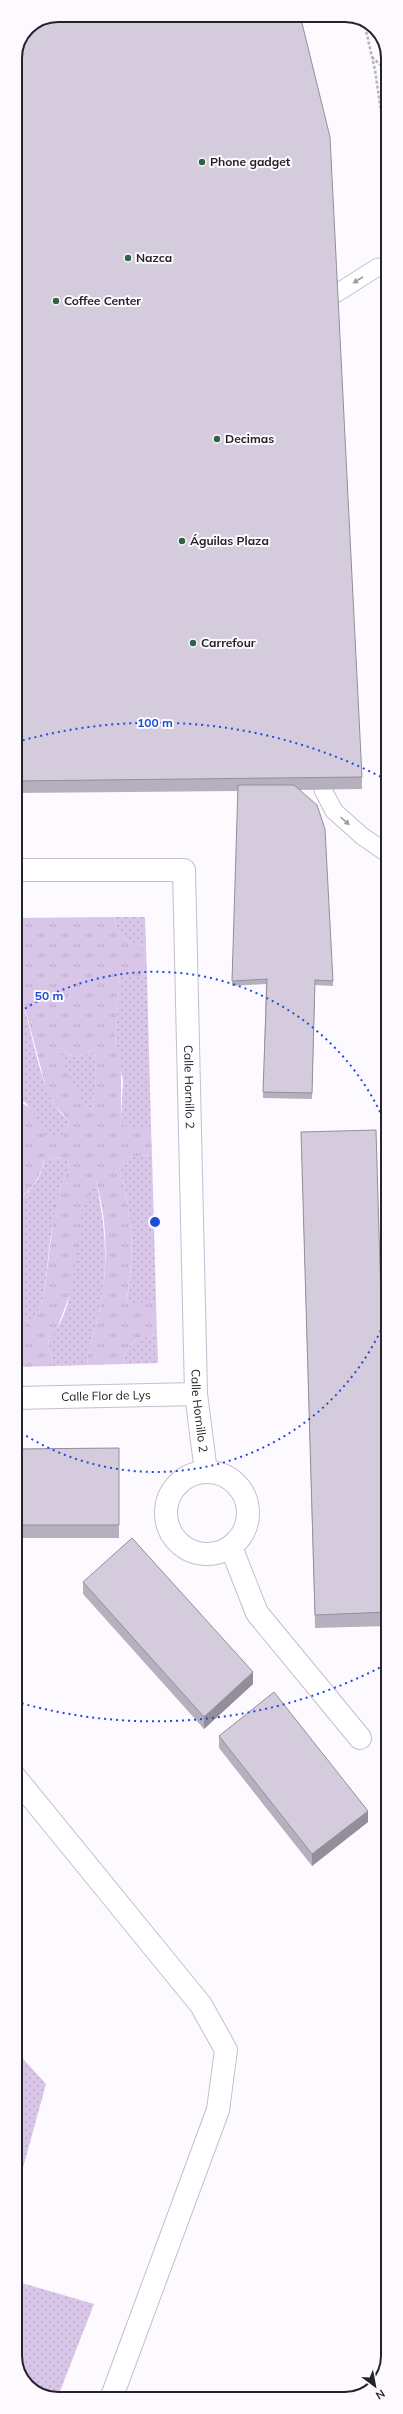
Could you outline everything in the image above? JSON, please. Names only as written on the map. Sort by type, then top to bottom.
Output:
[{"type":"street","name":"Calle Hornillo 2","points":[[22,870],[184,870],[196,1394],[206,1472]]},
{"type":"street","name":"Calle Flor de Lys","points":[[22,1398],[196,1394]]},
{"type":"street","points":[[206,1472],[220,1474],[231,1479],[241,1489],[246,1500],[248,1513],[247,1526],[240,1538],[231,1547],[218,1554],[204,1555],[191,1552],[178,1544],[170,1533],[166,1519],[166,1505],[171,1492],[180,1481],[192,1474],[206,1472]]},
{"type":"street","points":[[231,1547],[258,1613],[360,1738]]},
{"type":"street","points":[[22,1786],[201,2005],[226,2050],[218,2110],[114,2392]]},
{"type":"lane","points":[[337,293],[378,267]]},
{"type":"lane","points":[[323,790],[334,811],[362,836],[381,849]]},
{"type":"path","points":[[366,28],[372,56],[381,114]]},
{"type":"path","points":[[372,56],[381,65]]},
{"type":"green space","points":[[113,917],[145,917],[146,945],[132,942],[123,938],[117,930]]},
{"type":"green space","points":[[113,917],[117,930],[123,938],[132,942],[146,945],[147,977],[120,974],[115,1044],[121,1059],[121,1121],[127,1128],[151,1128],[152,1155],[127,1157],[119,1167],[130,1219],[131,1235],[131,1268],[126,1304],[156,1301],[157,1335],[138,1340],[134,1343],[127,1351],[123,1364],[87,1365],[103,1292],[106,1244],[103,1212],[96,1181],[83,1206],[72,1289],[56,1331],[48,1341],[53,1366],[22,1367],[22,1317],[32,1326],[44,1296],[55,1206],[59,1190],[70,1165],[66,1159],[44,1158],[38,1178],[22,1197],[22,1102],[33,1111],[46,1137],[62,1137],[70,1122],[56,1107],[47,1091],[22,1001],[22,918]],"holes":[[[94,1049],[96,1077],[93,1112],[72,1084],[61,1051],[73,1056],[81,1056]]]},
{"type":"green space","points":[[120,973],[147,977],[151,1128],[127,1128],[121,1121],[123,1080],[115,1044]]},
{"type":"green space","points":[[22,1000],[42,1076],[55,1106],[70,1122],[62,1137],[46,1137],[26,1103],[22,1101]]},
{"type":"green space","points":[[94,1049],[96,1077],[93,1112],[76,1093],[68,1077],[60,1050],[69,1055],[77,1056],[86,1054]]},
{"type":"green space","points":[[152,1155],[156,1301],[126,1305],[131,1269],[131,1235],[130,1218],[124,1184],[119,1167],[127,1157]]},
{"type":"green space","points":[[44,1158],[66,1159],[70,1165],[59,1190],[50,1241],[44,1296],[32,1326],[22,1317],[22,1197],[35,1184],[43,1165]]},
{"type":"green space","points":[[96,1180],[104,1229],[105,1259],[103,1291],[87,1365],[53,1366],[48,1341],[58,1327],[70,1295],[82,1208]]},
{"type":"green space","points":[[157,1335],[158,1363],[123,1364],[127,1351],[134,1343],[138,1340]]},
{"type":"green space","points":[[22,2058],[46,2084],[22,2171]]},
{"type":"green space","points":[[22,2283],[94,2304],[60,2392],[51,2391],[38,2386],[29,2378],[22,2361]]},
{"type":"building","name":"Águilas Plaza","points":[[58,22],[302,22],[330,137],[362,777],[22,781],[22,58],[28,38],[38,28],[44,25]]},
{"type":"building","points":[[238,785],[294,785],[317,805],[325,829],[333,981],[315,980],[312,1093],[263,1092],[267,979],[232,981]]},
{"type":"building","points":[[376,1130],[381,1300],[381,1612],[315,1615],[301,1132]]},
{"type":"building","points":[[119,1448],[119,1525],[22,1525],[22,1449]]},
{"type":"building","points":[[132,1538],[253,1672],[204,1717],[83,1582]]},
{"type":"building","points":[[274,1692],[368,1811],[312,1854],[219,1736]]},
{"type":"place","name":"Phone gadget","points":[[202,162]]},
{"type":"place","name":"Nazca","points":[[128,258]]},
{"type":"place","name":"Coffee Center","points":[[56,301]]},
{"type":"place","name":"Decimas","points":[[217,439]]},
{"type":"place","name":"Águilas Plaza","points":[[182,541]]},
{"type":"place","name":"Carrefour","points":[[193,643]]}]
